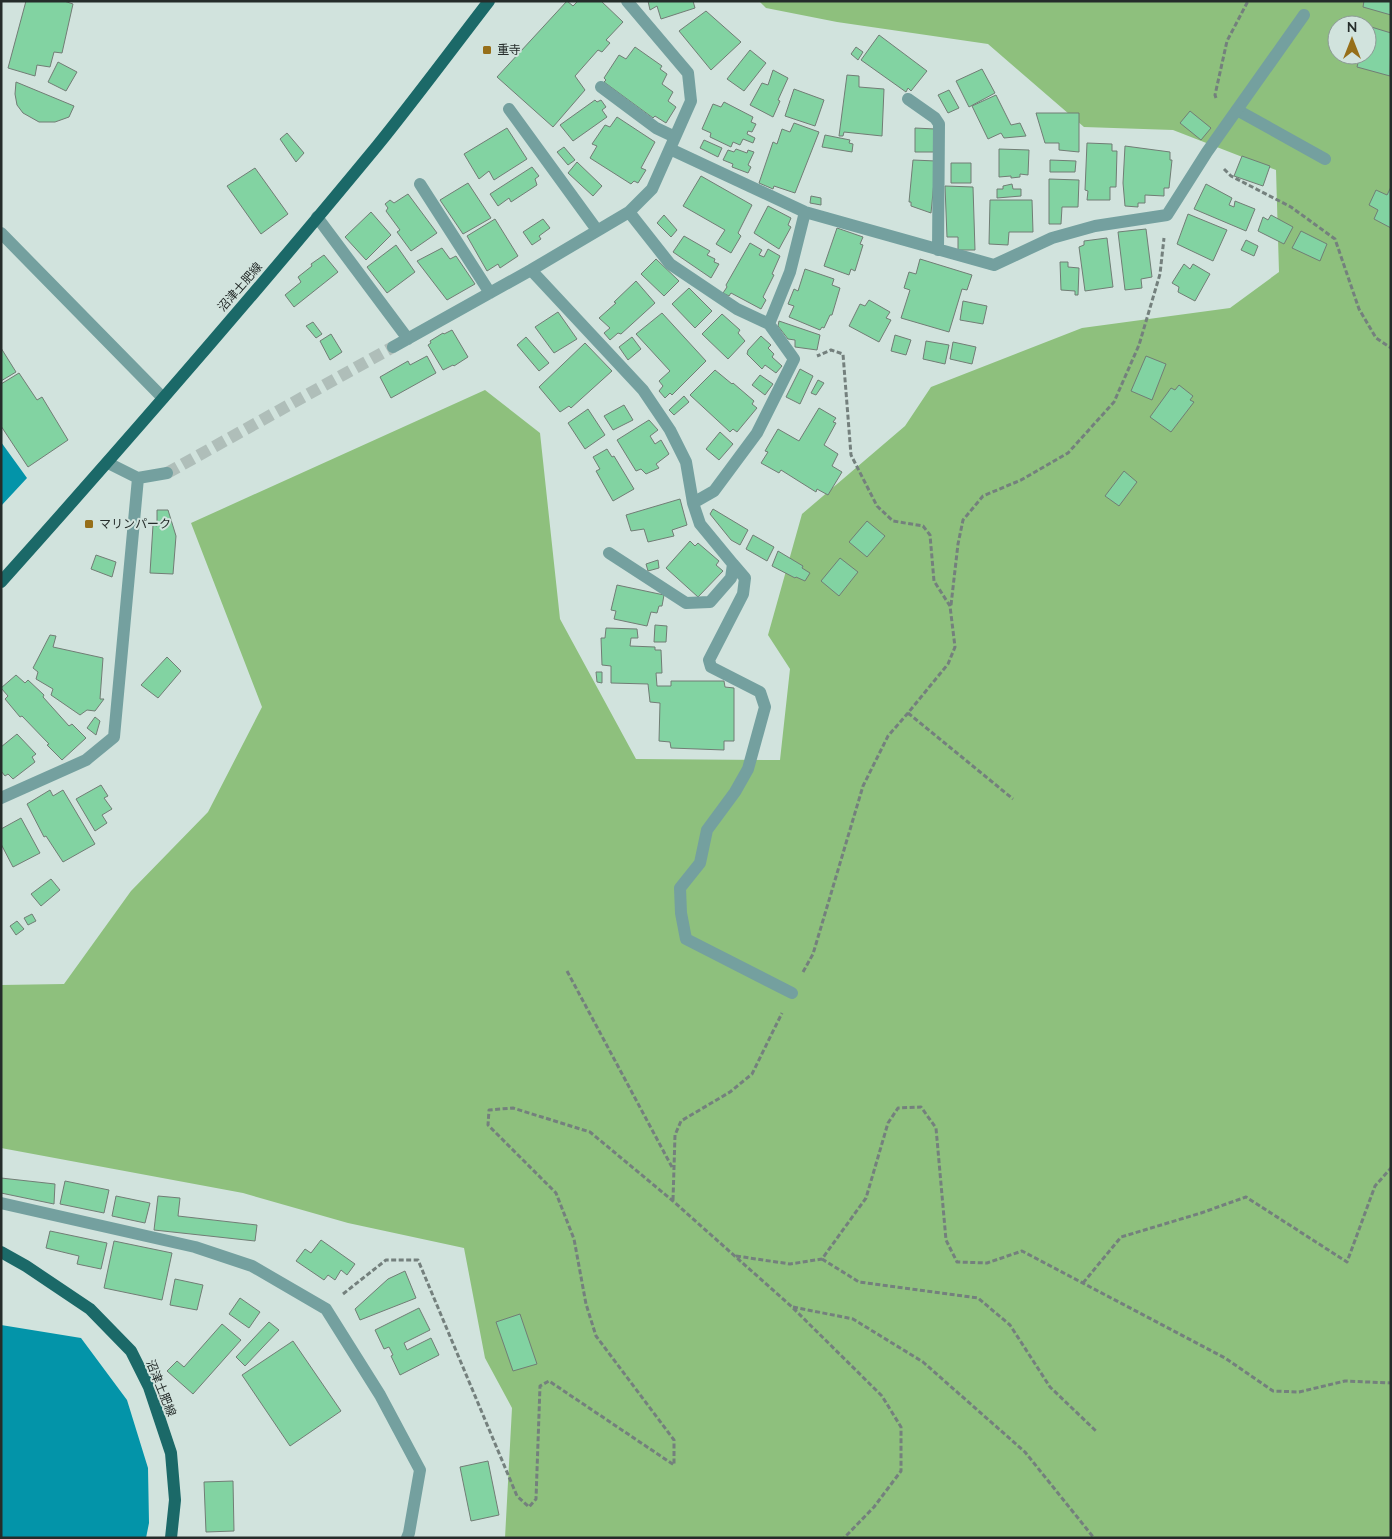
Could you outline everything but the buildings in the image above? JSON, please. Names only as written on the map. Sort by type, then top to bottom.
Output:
[{"type":"main road","name":"沼津土肥線","points":[[1,582],[108,463],[318,217],[378,144],[489,1]]},
{"type":"main road","name":"沼津土肥線","points":[[1,1252],[90,1308],[131,1351],[149,1387],[171,1454],[175,1500],[171,1538]]},
{"type":"street","points":[[393,347],[531,270],[629,212],[652,189],[691,101],[688,73],[627,1]]},
{"type":"street","points":[[601,87],[673,143],[805,212],[994,265],[1052,238],[1095,226],[1167,215],[1207,152],[1304,14]]},
{"type":"street","points":[[908,99],[935,118],[939,124],[938,250]]},
{"type":"street","points":[[509,109],[597,230]]},
{"type":"street","points":[[1237,110],[1325,159]]},
{"type":"street","points":[[420,184],[490,292]]},
{"type":"street","points":[[629,212],[670,264],[737,309],[769,324],[794,359],[757,433],[714,491],[693,503]]},
{"type":"street","points":[[769,324],[790,272],[805,212]]},
{"type":"street","points":[[318,217],[408,339]]},
{"type":"street","points":[[1,233],[163,398]]},
{"type":"street","points":[[531,270],[643,390],[670,430],[686,462],[693,503],[700,524],[745,578],[743,594],[709,660],[711,667],[760,692],[765,707],[748,769],[735,792],[707,830],[700,863],[680,888],[681,913],[686,939],[792,993]]},
{"type":"street","points":[[108,463],[138,478],[167,473]]},
{"type":"street","points":[[1,798],[86,760],[114,737],[138,478]]},
{"type":"street","points":[[609,553],[686,603],[710,602],[731,578],[733,564]]},
{"type":"street","points":[[1,1203],[195,1247],[252,1266],[326,1309],[380,1395],[420,1470],[410,1533],[407,1538]]},
{"type":"path","points":[[1226,125],[1215,96],[1227,41],[1248,1]]},
{"type":"path","points":[[1207,152],[1231,176],[1291,207],[1335,239],[1359,309],[1376,338],[1391,348]]},
{"type":"path","points":[[673,1201],[675,1135],[682,1121],[730,1092],[752,1074],[813,954],[863,786],[888,736],[948,664],[955,647],[950,606],[963,520],[983,496],[1021,480],[1068,453],[1114,402],[1139,345],[1160,274],[1167,215]]},
{"type":"path","points":[[794,359],[812,358],[831,350],[843,354],[851,455],[877,506],[893,521],[923,526],[930,535],[934,581],[950,606]]},
{"type":"path","points":[[908,713],[1013,799]]},
{"type":"path","points":[[567,971],[674,1170]]},
{"type":"path","points":[[822,1259],[866,1198],[888,1123],[898,1108],[921,1107],[936,1128],[946,1240],[957,1262],[986,1263],[1022,1252],[1226,1358],[1273,1391],[1299,1392],[1345,1381],[1391,1383]]},
{"type":"path","points":[[326,1309],[386,1260],[418,1260],[517,1496],[529,1507],[536,1498],[540,1386],[549,1381],[674,1465],[674,1440],[596,1336],[586,1304],[574,1239],[556,1193],[488,1125],[489,1110],[513,1108],[590,1132],[673,1201],[792,1307],[882,1396],[901,1427],[901,1471],[874,1507],[844,1538]]},
{"type":"path","points":[[1082,1283],[1121,1237],[1201,1214],[1246,1197],[1346,1262],[1375,1186],[1391,1168]]},
{"type":"path","points":[[735,1256],[790,1264],[822,1259],[859,1282],[978,1298],[1010,1325],[1050,1387],[1097,1432]]},
{"type":"path","points":[[792,1307],[853,1319],[923,1362],[1025,1452],[1094,1538]]},
{"type":"green space","points":[[759,1],[1391,1],[1391,1538],[505,1538],[512,1408],[485,1358],[464,1248],[348,1223],[243,1193],[1,1148],[1,985],[64,984],[131,891],[208,812],[262,707],[191,523],[485,390],[540,433],[560,619],[636,759],[780,760],[790,669],[768,635],[802,514],[905,426],[931,387],[1082,328],[1230,308],[1279,272],[1276,170],[1173,130],[1084,127],[988,44],[837,22],[766,8]]},
{"type":"water","points":[[1,442],[27,478],[1,506]]},
{"type":"water","points":[[1,1325],[81,1338],[127,1400],[148,1468],[149,1523],[146,1538],[1,1538]]},
{"type":"tunnel","points":[[167,473],[393,347]]},
{"type":"place","name":"重寺","points":[[487,50]]},
{"type":"place","name":"マリンパーク","points":[[89,524]]}]
